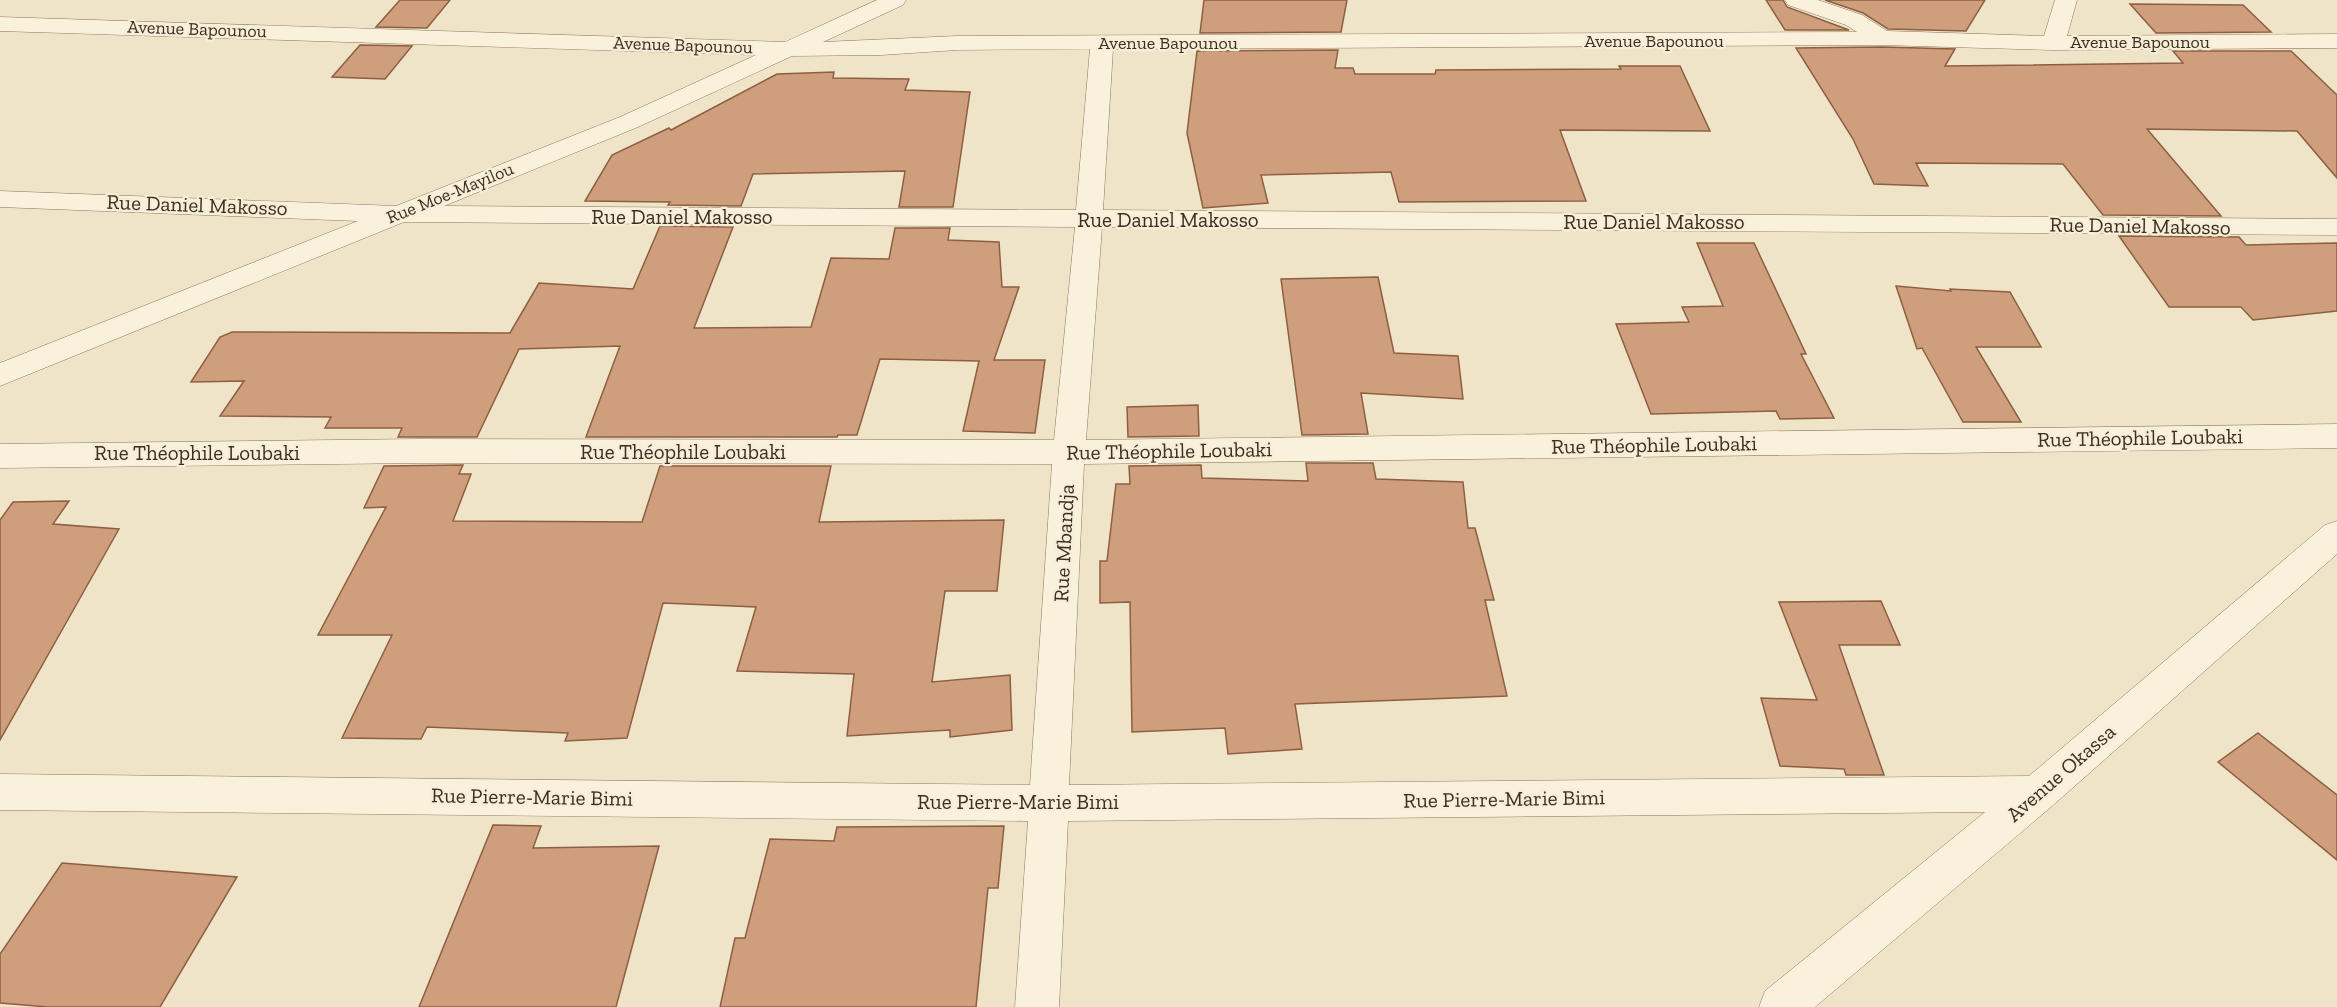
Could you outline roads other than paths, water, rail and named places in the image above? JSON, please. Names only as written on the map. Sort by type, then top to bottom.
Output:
[{"type":"street","name":"Rue Moe-Mayilou","points":[[0,375],[629,122],[895,0]]},
{"type":"street","points":[[1796,0],[1854,20],[1882,38]]},
{"type":"street","points":[[2053,43],[2066,0]]},
{"type":"street","name":"Avenue Bapounou","points":[[2,13],[792,49],[881,48],[957,43],[1882,38],[2053,43],[2337,41]]},
{"type":"street","name":"Rue Mbandja","points":[[1037,1007],[1069,452],[1102,43]]},
{"type":"street","name":"Rue Daniel Makosso","points":[[0,199],[396,214],[2337,227]]},
{"type":"street","name":"Rue Théophile Loubaki","points":[[0,456],[407,452],[1069,452],[2337,436]]},
{"type":"street","name":"Avenue Okassa","points":[[1781,1007],[2332,545]]},
{"type":"street","name":"Rue Pierre-Marie Bimi","points":[[0,792],[1049,803],[2037,794]]}]
